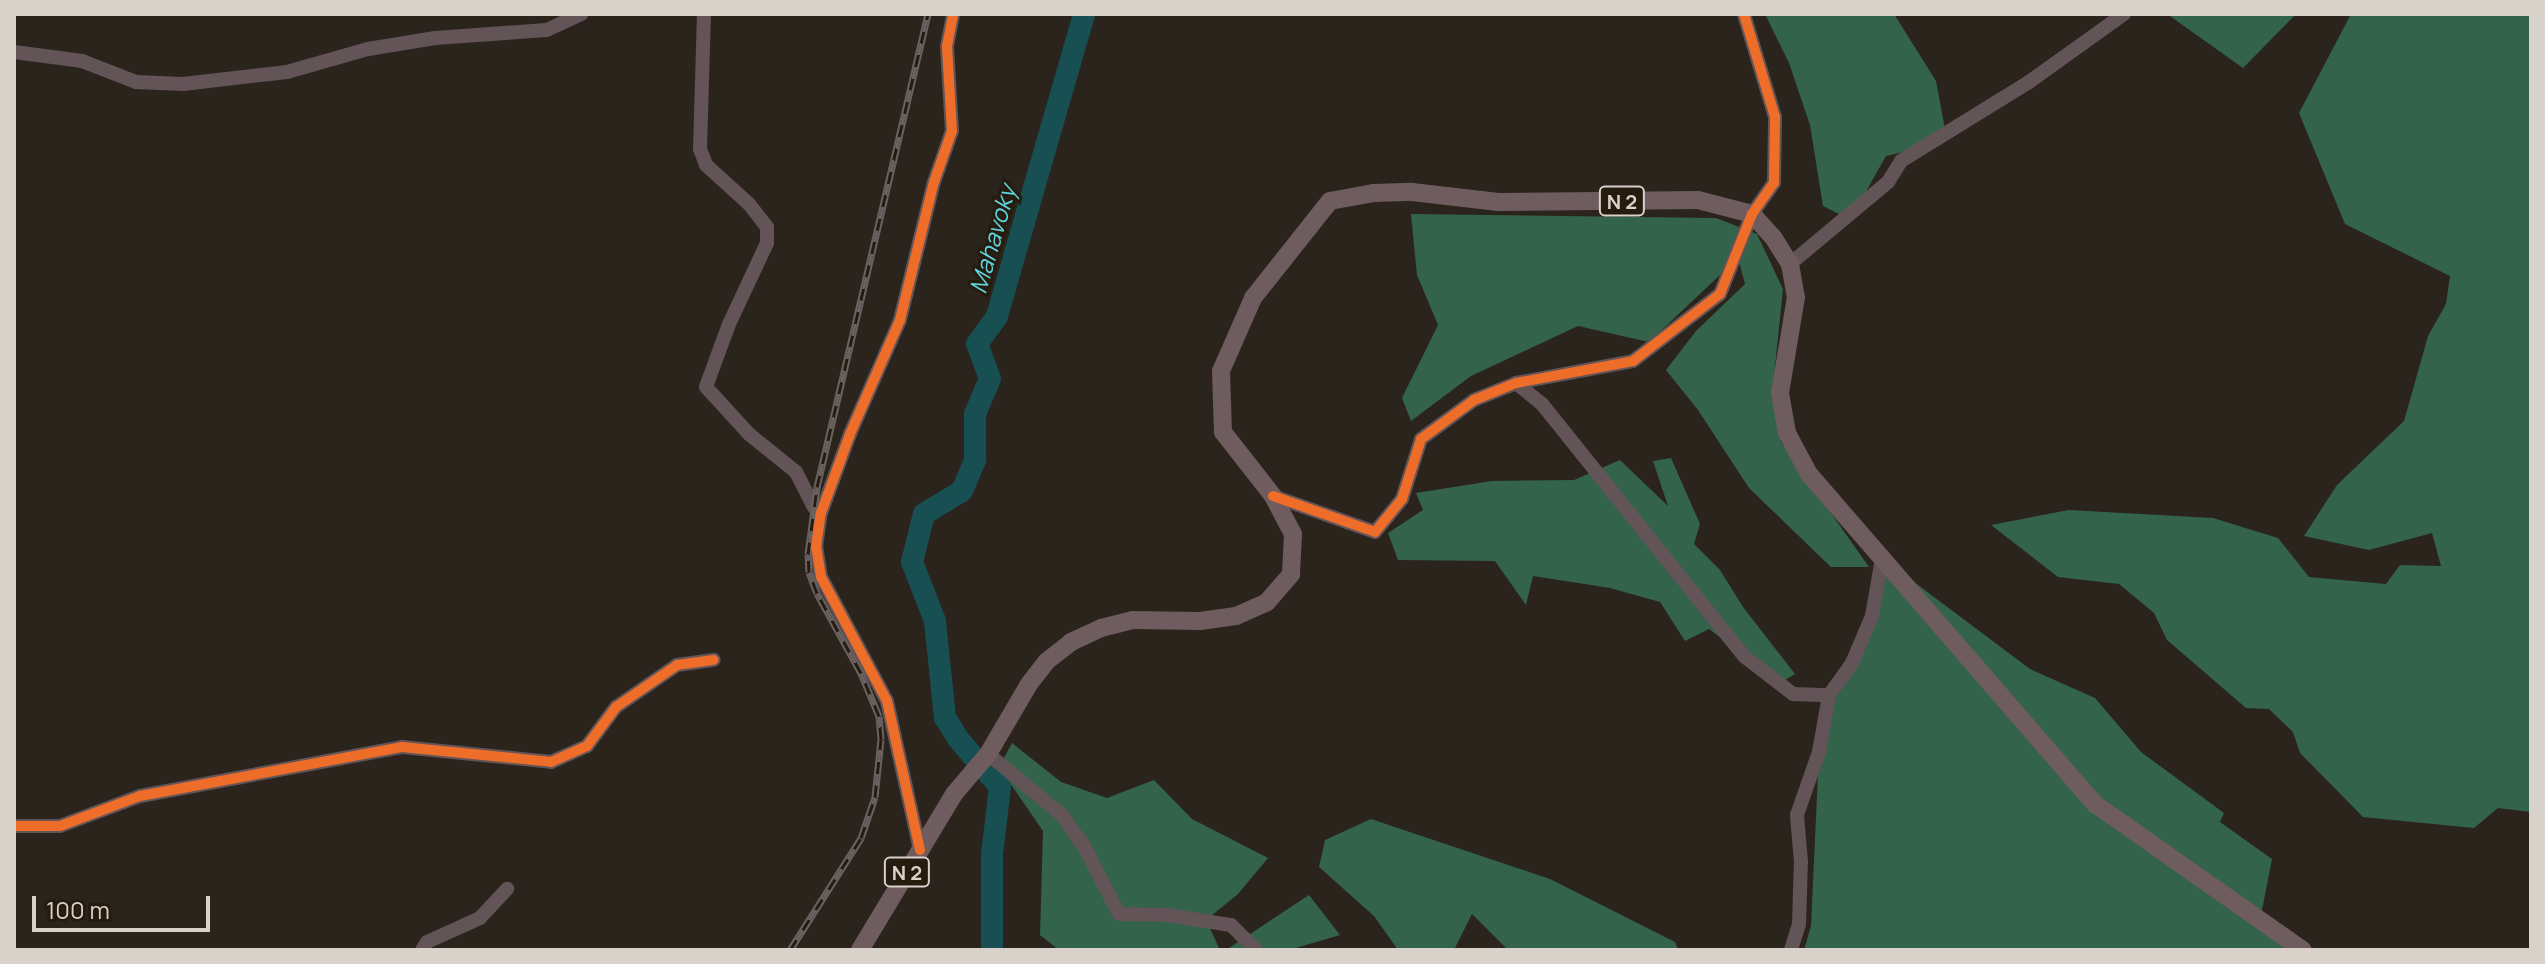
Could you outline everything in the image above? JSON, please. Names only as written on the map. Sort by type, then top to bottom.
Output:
[{"type":"main road","name":"N 2","points":[[860,950],[954,794],[988,754],[1029,684],[1047,661],[1071,642],[1101,628],[1132,620],[1200,621],[1236,616],[1267,602],[1291,574],[1293,534],[1273,496],[1223,432],[1221,371],[1253,298],[1330,201],[1374,193],[1412,192],[1498,202],[1698,200],[1752,214]]},
{"type":"main road","points":[[1752,214],[1773,237],[1790,264],[1796,297],[1780,393],[1787,433],[1809,474],[2095,804],[2303,950]]},
{"type":"street","points":[[14,52],[82,61],[136,82],[183,84],[287,72],[368,49],[435,38],[547,30],[581,14]]},
{"type":"street","points":[[704,14],[700,149],[706,165],[749,204],[767,227],[767,243],[729,324],[706,387],[749,434],[796,472],[814,507],[821,513]]},
{"type":"street","points":[[920,850],[887,701],[821,577],[816,547],[821,513],[850,434],[900,320],[934,182],[952,131],[947,46],[953,14]]},
{"type":"street","points":[[1273,496],[1375,532],[1402,499],[1421,439],[1474,400],[1516,383],[1633,361],[1720,294],[1752,214],[1774,183],[1775,117],[1744,14]]},
{"type":"street","points":[[1790,264],[1888,182],[1901,161],[2029,82],[2124,14]]},
{"type":"street","points":[[1516,383],[1542,404],[1745,657],[1793,694],[1829,695]]},
{"type":"street","points":[[1791,950],[1799,924],[1801,878],[1797,815],[1819,752],[1829,695],[1852,663],[1872,616],[1882,558]]},
{"type":"street","points":[[14,826],[60,826],[140,796],[402,747],[551,762],[587,746],[616,707],[677,665],[714,660]]},
{"type":"street","points":[[988,754],[1062,815],[1084,846],[1119,914],[1167,915],[1231,925],[1256,950]]},
{"type":"street","points":[[422,950],[427,942],[480,918],[507,889]]},
{"type":"green space","points":[[1765,14],[1894,14],[1936,81],[1945,129],[1908,151],[1886,156],[1864,195],[1843,216],[1823,206],[1810,125],[1789,63]]},
{"type":"green space","points":[[2167,14],[2296,14],[2243,68]]},
{"type":"green space","points":[[2351,14],[2531,14],[2531,812],[2498,808],[2474,828],[2363,817],[2300,753],[2293,732],[2269,709],[2246,708],[2167,640],[2154,613],[2119,584],[2058,577],[1991,525],[2069,510],[2213,518],[2278,538],[2309,577],[2386,584],[2400,565],[2441,566],[2432,533],[2369,550],[2304,536],[2337,485],[2404,421],[2428,336],[2446,304],[2450,276],[2345,224],[2299,113]]},
{"type":"green space","points":[[1411,214],[1716,218],[1757,234],[1783,289],[1772,396],[1781,442],[1869,567],[1831,567],[1749,488],[1698,410],[1666,370],[1696,331],[1745,284],[1738,258],[1649,342],[1578,326],[1471,376],[1411,421],[1402,398],[1438,325],[1417,275]]},
{"type":"green space","points":[[1671,458],[1700,524],[1694,544],[1720,570],[1743,607],[1795,674],[1780,683],[1709,629],[1685,641],[1660,602],[1610,588],[1533,576],[1526,605],[1495,561],[1398,560],[1388,533],[1423,510],[1416,493],[1492,481],[1574,480],[1620,460],[1668,506],[1653,461]]},
{"type":"green space","points":[[1882,558],[2030,669],[2095,698],[2141,752],[2224,813],[2220,822],[2272,859],[2260,920],[2303,950],[1804,950],[1811,926],[1819,752],[1828,695],[1872,616]]},
{"type":"green space","points":[[1012,743],[1061,782],[1107,798],[1154,780],[1192,819],[1268,858],[1238,894],[1206,920],[1220,950],[1059,950],[1040,935],[1043,831],[999,767]]},
{"type":"green space","points":[[1371,819],[1550,879],[1675,942],[1678,950],[1508,950],[1472,914],[1454,950],[1398,950],[1374,916],[1319,867],[1325,840]]},
{"type":"green space","points":[[1309,895],[1340,935],[1289,950],[1226,950]]},
{"type":"waterway","name":"Mahavoky","points":[[992,950],[992,854],[1000,787],[959,740],[945,718],[935,621],[912,562],[924,514],[962,491],[975,460],[975,414],[990,379],[977,344],[997,316],[1084,14]]},
{"type":"railway","points":[[790,950],[861,838],[875,797],[881,739],[879,716],[861,673],[817,593],[809,572],[808,554],[817,487],[928,14]]},
{"type":"cycle path","points":[[920,850],[887,701],[821,577],[816,547],[821,513],[850,434],[900,320],[934,182],[952,131],[947,46],[953,14]]},
{"type":"cycle path","points":[[1273,496],[1375,532],[1402,499],[1421,439],[1474,400],[1516,383],[1633,361],[1720,294],[1752,214],[1774,183],[1775,117],[1744,14]]},
{"type":"cycle path","points":[[14,826],[60,826],[140,796],[402,747],[551,762],[587,746],[616,707],[677,665],[714,660]]}]
